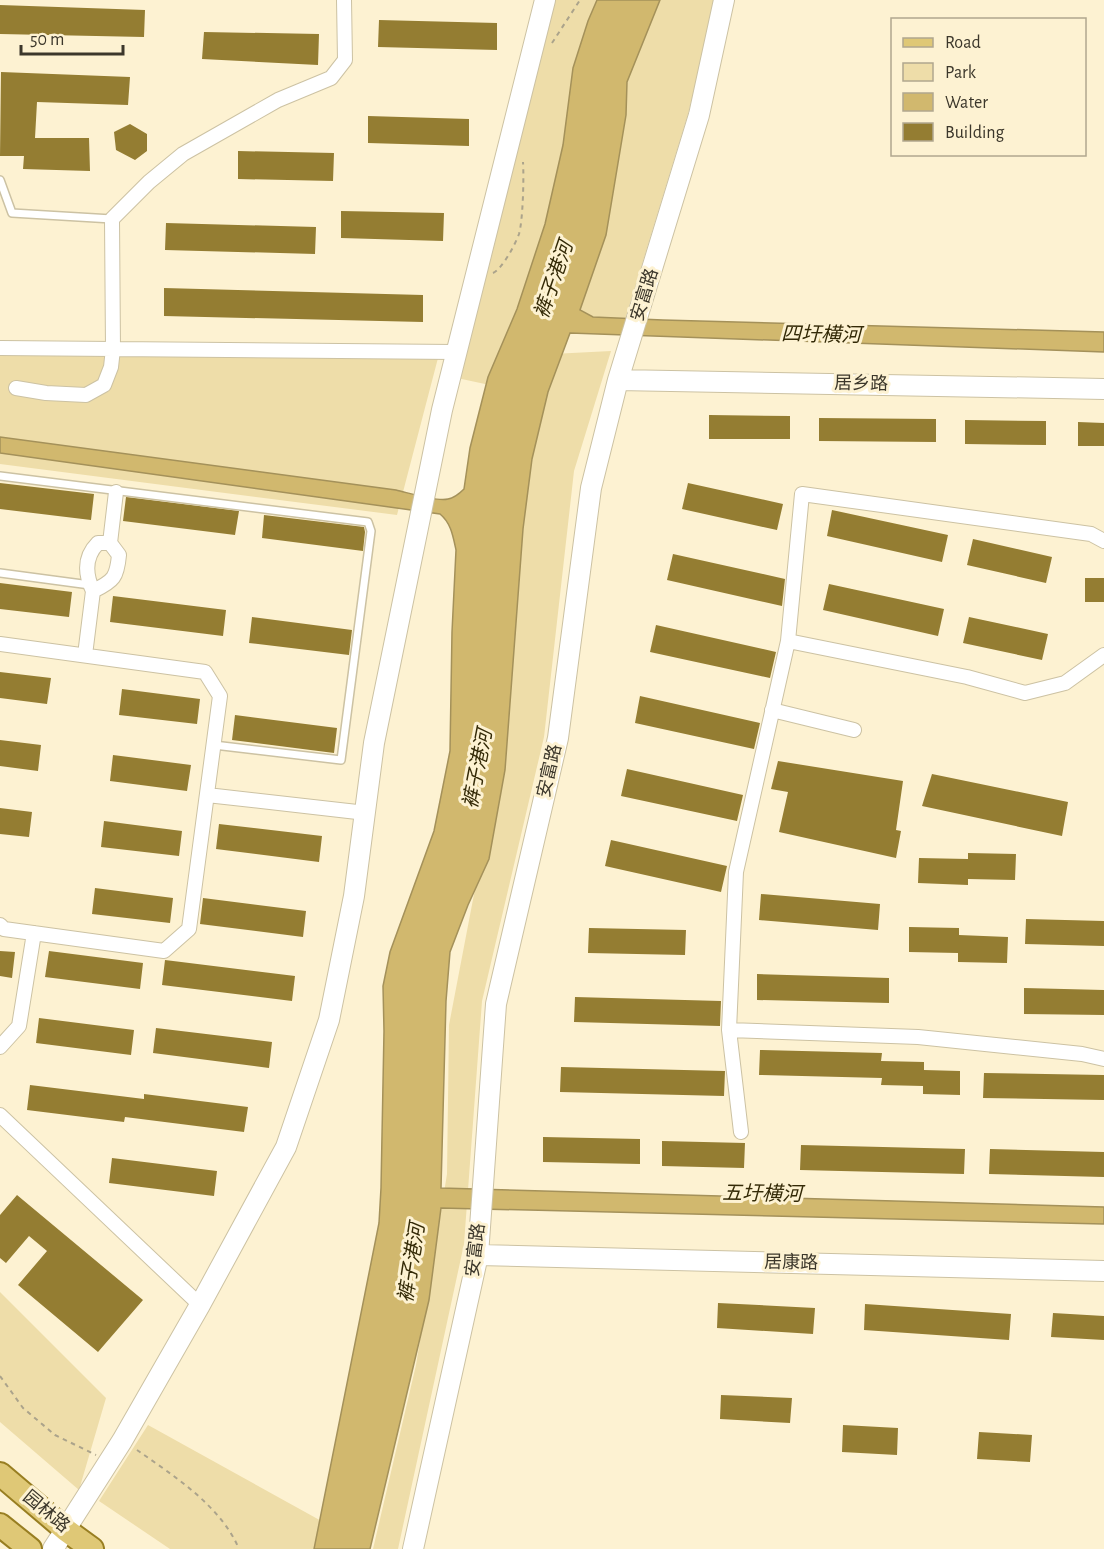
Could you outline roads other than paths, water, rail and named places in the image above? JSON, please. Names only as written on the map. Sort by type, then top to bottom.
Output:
[{"type":"main road","name":"园林路","points":[[0,1474],[59,1540],[92,1549]]},
{"type":"main road","points":[[0,1525],[30,1549]]},
{"type":"street","points":[[16,388],[46,393],[87,395],[104,385],[111,367],[113,349],[112,219],[149,182],[183,154],[278,100],[331,78],[345,60],[344,0]]},
{"type":"street","points":[[59,1540],[122,1441],[200,1305],[286,1147],[329,1020],[354,896],[374,743],[425,491],[455,352],[545,0]]},
{"type":"street","name":"安富路","points":[[413,1549],[478,1256],[496,1004],[558,738],[591,488],[618,380],[699,115],[724,0]]},
{"type":"street","points":[[0,348],[455,352]]},
{"type":"street","name":"居乡路","points":[[618,380],[1104,389]]},
{"type":"street","points":[[92,588],[109,583],[117,573],[119,555],[110,543],[116,492]]},
{"type":"street","points":[[741,1132],[729,1030],[736,872],[788,641],[801,494],[1091,534],[1104,541]]},
{"type":"street","points":[[85,655],[92,588],[87,576],[90,551],[98,543],[110,543]]},
{"type":"street","points":[[788,641],[967,677],[1025,693],[1065,683],[1104,655]]},
{"type":"street","points":[[0,644],[206,672],[220,696],[189,929],[164,951],[4,929],[0,925]]},
{"type":"street","points":[[772,710],[854,730]]},
{"type":"street","points":[[207,795],[366,813]]},
{"type":"street","points":[[0,1047],[19,1026],[34,933]]},
{"type":"street","points":[[729,1030],[918,1037],[1082,1054],[1104,1059]]},
{"type":"street","points":[[0,1115],[200,1305]]},
{"type":"street","name":"居康路","points":[[478,1256],[1104,1271]]},
{"type":"lane","points":[[0,180],[12,213],[112,219]]},
{"type":"lane","points":[[0,476],[368,522],[371,531],[341,760],[214,745]]},
{"type":"lane","points":[[0,573],[92,588]]},
{"type":"water","points":[[597,0],[660,0],[627,82],[626,115],[606,235],[580,310],[593,317],[663,320],[1104,332],[1104,352],[570,333],[548,392],[532,459],[523,529],[505,770],[489,859],[450,952],[446,1001],[441,1188],[1104,1207],[1104,1224],[441,1208],[429,1300],[370,1549],[314,1549],[379,1223],[383,986],[390,952],[434,831],[450,751],[456,550],[453,535],[447,521],[440,514],[0,453],[0,437],[396,490],[443,500],[459,494],[464,489],[470,448],[488,377],[517,309],[545,224],[563,145],[573,68]]},
{"type":"water label","name":"裤子港河","points":[[554,280]]},
{"type":"water label","name":"四圩横河","points":[[821,335]]},
{"type":"water label","name":"裤子港河","points":[[478,769]]},
{"type":"water label","name":"五圩横河","points":[[762,1194]]},
{"type":"water label","name":"裤子港河","points":[[412,1263]]}]
